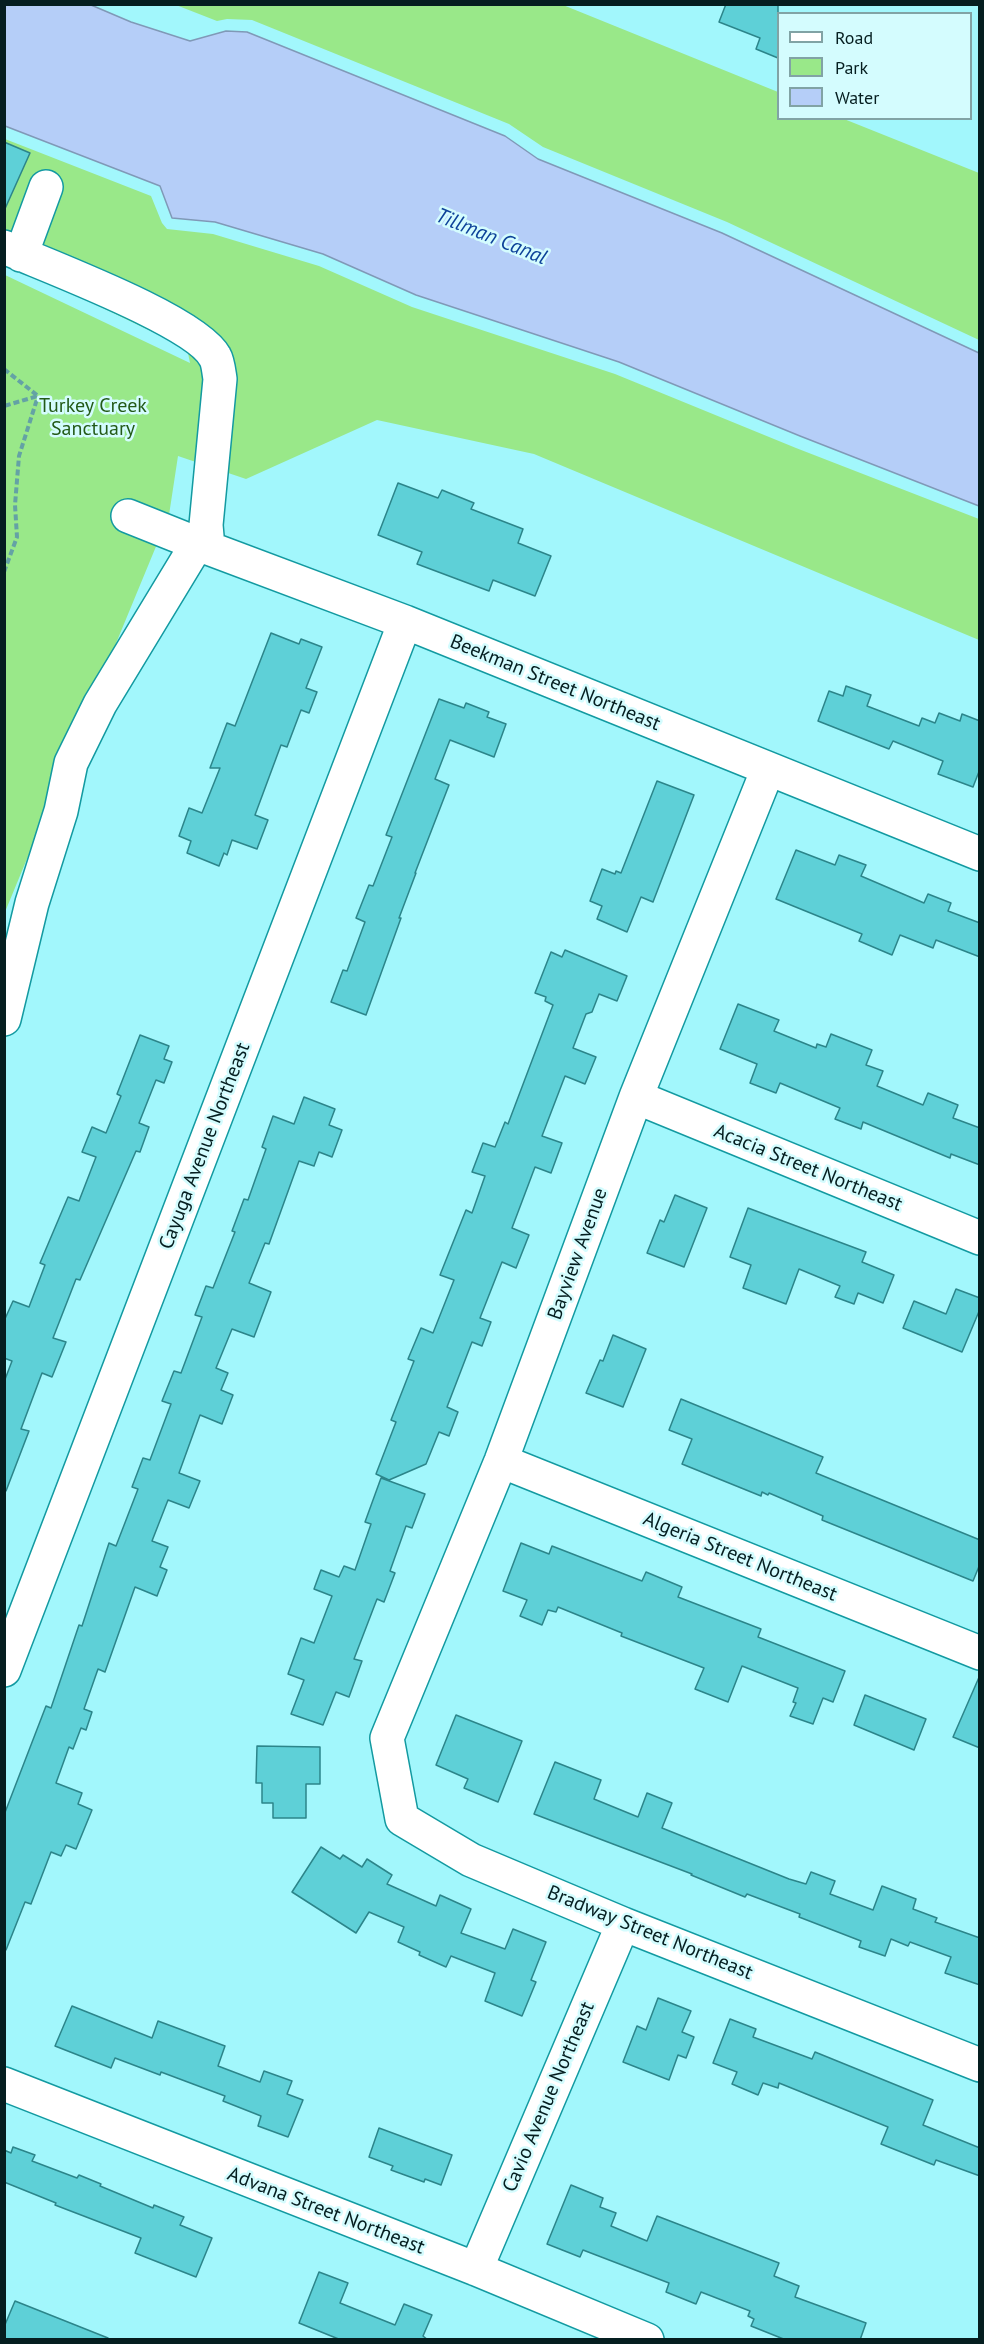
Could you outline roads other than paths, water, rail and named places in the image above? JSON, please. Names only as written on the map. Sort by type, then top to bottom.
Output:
[{"type":"street","points":[[4,1019],[32,903],[61,811],[71,763],[99,704],[202,546],[220,379],[216,357],[196,336],[141,306],[13,251],[46,187]]},
{"type":"street","name":"Beekman Street Northeast","points":[[128,516],[202,546],[405,621],[980,854]]},
{"type":"street","name":"Cayuga Avenue Northeast","points":[[4,1670],[405,621]]},
{"type":"street","name":"Bayview Avenue","points":[[387,1738],[501,1461],[636,1097],[768,769]]},
{"type":"street","name":"Acacia Street Northeast","points":[[636,1097],[980,1238]]},
{"type":"street","name":"Algeria Street Northeast","points":[[501,1461],[980,1653]]},
{"type":"street","name":"Bradway Street Northeast","points":[[387,1738],[402,1819],[471,1860],[623,1924],[980,2065]]},
{"type":"street","name":"Cavio Avenue Northeast","points":[[476,2269],[623,1924]]},
{"type":"street","name":"Advana Street Northeast","points":[[4,2084],[476,2269],[647,2340]]},
{"type":"water","name":"Tillman Canal","points":[[4,5],[91,5],[131,22],[190,41],[226,31],[247,32],[505,136],[538,159],[722,233],[979,353],[979,506],[619,362],[416,295],[323,254],[215,222],[172,218],[160,186],[5,126]]},
{"type":"park label","name":"Turkey Creek Sanctuary","points":[[93,418]]}]
